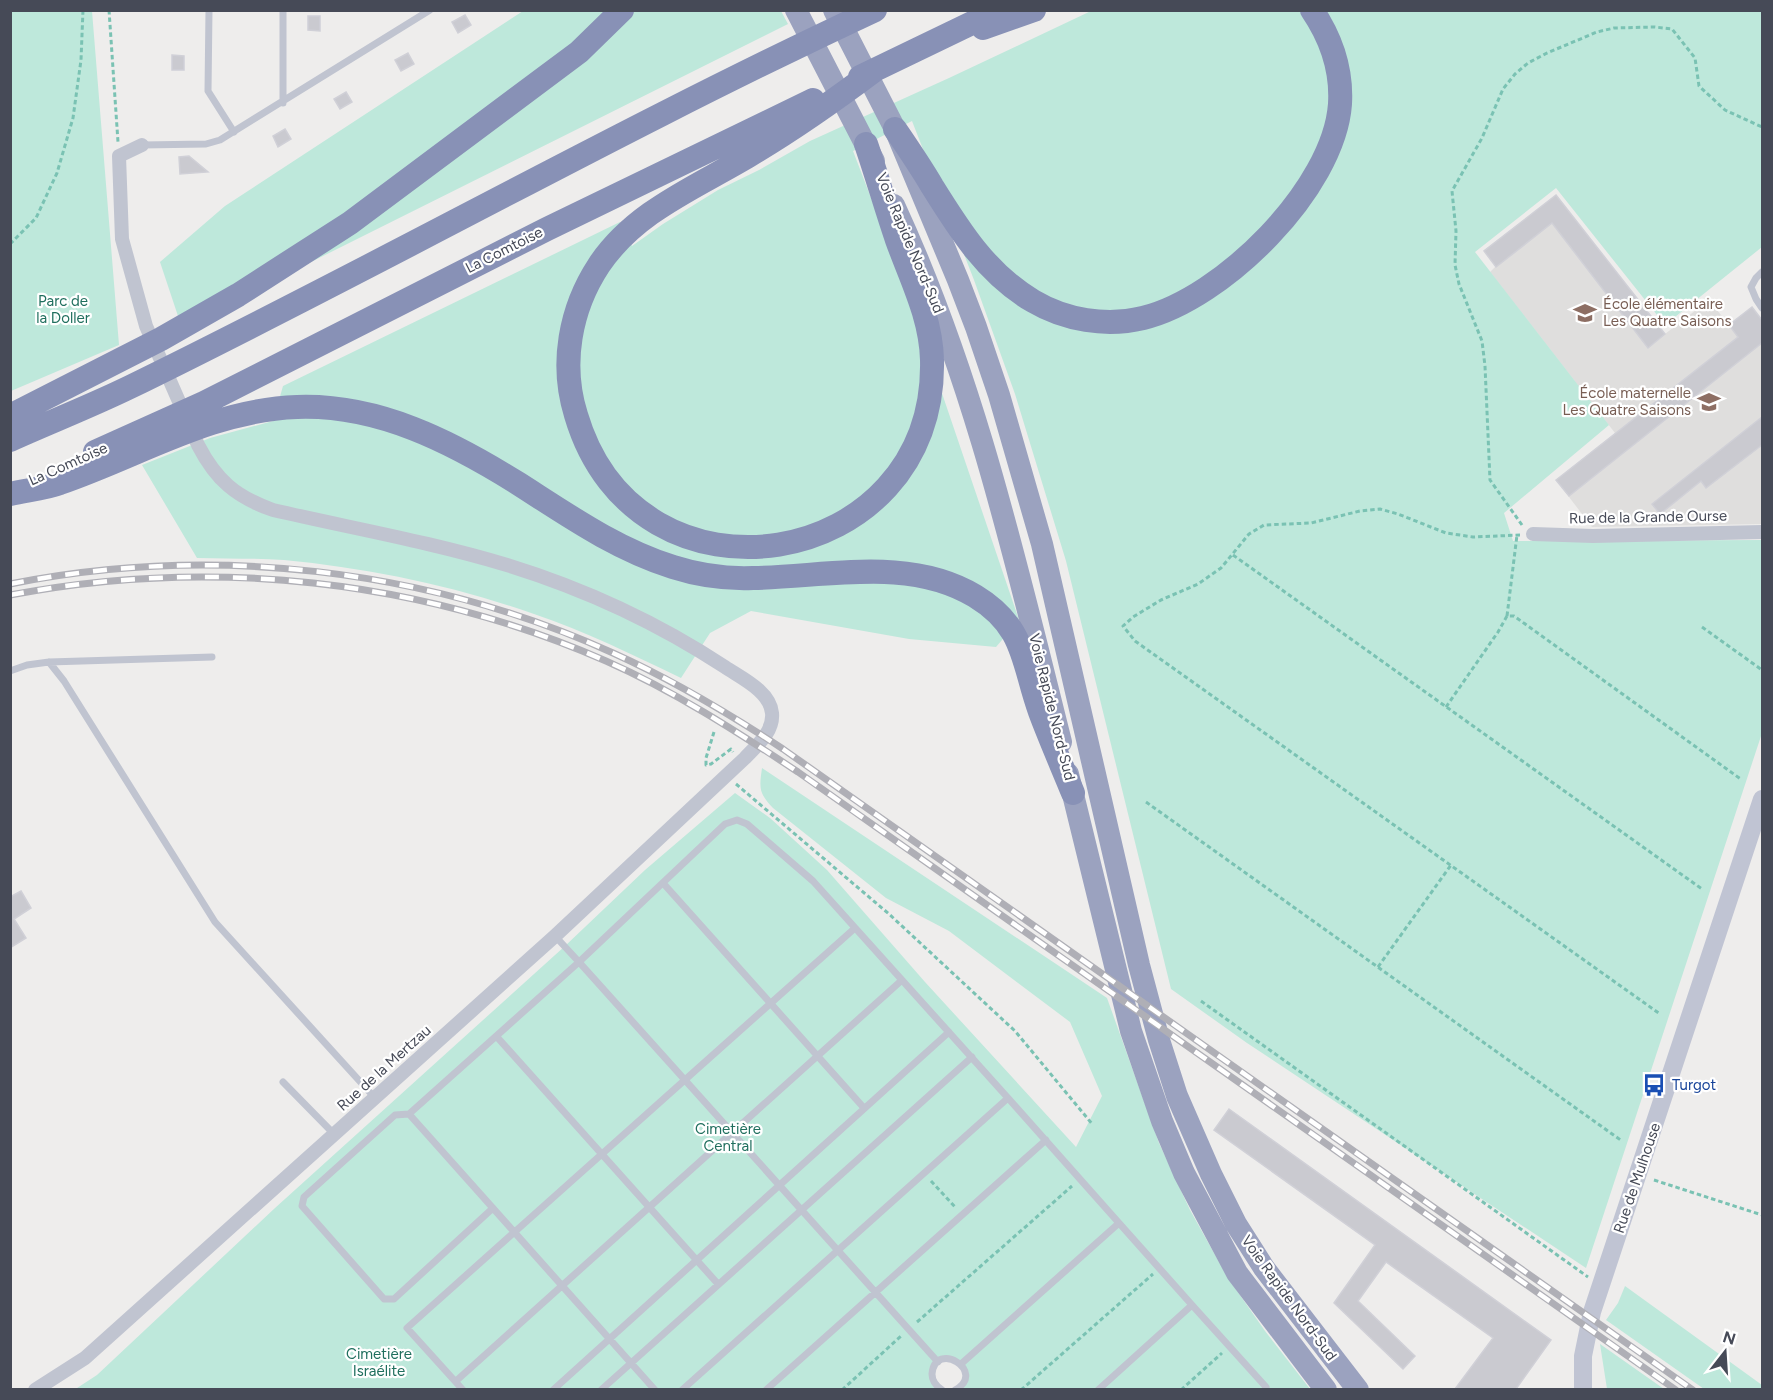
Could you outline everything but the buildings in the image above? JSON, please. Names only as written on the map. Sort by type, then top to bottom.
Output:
[{"type":"highway","points":[[10,416],[152,344],[238,295],[350,224],[579,52],[622,10]]},
{"type":"highway","name":"Voie Rapide Nord-Sud","points":[[796,10],[866,144],[914,247],[971,400],[1014,554],[1131,1031],[1158,1110],[1184,1173],[1238,1273],[1326,1389]]},
{"type":"highway","name":"Voie Rapide Nord-Sud","points":[[834,10],[895,129],[976,327],[1021,469],[1048,567],[1139,965],[1177,1096],[1206,1164],[1236,1224],[1264,1268],[1358,1389]]},
{"type":"highway","points":[[550,172],[841,10]]},
{"type":"highway","points":[[10,440],[130,387],[300,303],[550,172],[874,10]]},
{"type":"highway","name":"La Comtoise","points":[[188,421],[547,229],[999,10]]},
{"type":"highway","points":[[927,46],[1034,10]]},
{"type":"highway","points":[[895,129],[961,234],[993,271],[1010,285],[1033,301],[1068,316],[1105,322],[1142,318],[1178,305],[1224,276],[1268,236],[1299,199],[1312,179],[1323,159],[1337,122],[1340,85],[1333,50],[1312,10]]},
{"type":"highway","points":[[866,144],[897,240],[922,305],[931,341],[932,381],[929,401],[915,443],[904,463],[894,479],[850,518],[826,531],[779,545],[733,547],[712,544],[691,538],[652,521],[618,492],[602,471],[590,450],[573,405],[568,365],[570,342],[579,303],[588,284],[612,248],[644,218],[675,197],[750,156],[816,114],[875,70]]},
{"type":"highway","points":[[10,492],[57,484],[188,421],[298,407],[333,408],[371,415],[409,426],[445,441],[482,461],[608,540],[675,568],[711,576],[750,578],[859,572],[899,573],[927,576],[953,584],[996,611],[1012,629],[1019,642],[1039,710],[1073,793]]},
{"type":"main road","name":"Rue de Mulhouse","points":[[1582,1389],[1587,1329],[1762,799]]},
{"type":"street","points":[[119,156],[142,145]]},
{"type":"street","name":"Rue de la Mertzau","points":[[34,1389],[85,1358],[555,936],[745,758],[769,730],[773,715],[767,700],[751,685],[706,655],[640,618],[576,589],[508,566],[273,510],[246,499],[223,483],[198,445],[146,326],[122,239],[119,156]]},
{"type":"street","name":"Rue de la Grande Ourse","points":[[1529,534],[1593,536],[1762,532]]},
{"type":"lane","points":[[209,10],[208,91],[234,132]]},
{"type":"lane","points":[[283,10],[283,103]]},
{"type":"lane","points":[[142,145],[206,144],[220,140],[430,10]]},
{"type":"lane","points":[[1762,272],[1751,288],[1762,308]]},
{"type":"lane","points":[[10,671],[27,665],[49,662],[212,657]]},
{"type":"lane","points":[[49,662],[64,681],[215,922],[375,1098]]},
{"type":"lane","points":[[493,1208],[394,1299],[384,1299],[302,1206],[304,1197],[395,1115],[409,1114],[579,962],[725,824],[736,820],[747,824],[813,882],[1266,1388]]},
{"type":"lane","points":[[663,883],[864,1108]]},
{"type":"lane","points":[[463,1389],[407,1328],[855,928]]},
{"type":"lane","points":[[555,936],[938,1362]]},
{"type":"lane","points":[[456,1381],[902,980]]},
{"type":"lane","points":[[553,1389],[949,1032]]},
{"type":"lane","points":[[497,1037],[718,1284]]},
{"type":"lane","points":[[601,1389],[972,1057]]},
{"type":"lane","points":[[283,1082],[334,1134]]},
{"type":"lane","points":[[682,1389],[1008,1098]]},
{"type":"lane","points":[[409,1114],[655,1389]]},
{"type":"lane","points":[[766,1389],[1046,1140]]},
{"type":"lane","points":[[961,1364],[1119,1223]]},
{"type":"lane","points":[[1098,1389],[1192,1305]]},
{"type":"lane","points":[[937,1388],[932,1379],[932,1370],[938,1362],[945,1358],[954,1359],[961,1364],[965,1372],[959,1389]]},
{"type":"path","points":[[10,244],[36,218],[57,173],[73,118],[81,60],[83,10]]},
{"type":"path","points":[[110,10],[119,156]]},
{"type":"path","points":[[1529,534],[1490,480],[1487,395],[1482,341],[1459,284],[1455,265],[1456,231],[1452,191],[1482,138],[1503,89],[1528,63],[1547,52],[1597,32],[1635,27],[1672,29],[1695,58],[1699,86],[1725,110],[1762,127]]},
{"type":"path","points":[[1529,534],[1473,537],[1446,533],[1380,509],[1360,511],[1311,524],[1264,525],[1249,534],[1221,568],[1198,584],[1161,600],[1123,626],[1135,641],[1660,1014]]},
{"type":"path","points":[[1446,707],[1507,616],[1517,535]]},
{"type":"path","points":[[1233,555],[1702,890]]},
{"type":"path","points":[[1507,616],[1514,616],[1742,780]]},
{"type":"path","points":[[1702,627],[1762,670]]},
{"type":"path","points":[[706,759],[714,732]]},
{"type":"path","points":[[726,775],[889,914],[1015,1031],[1093,1125]]},
{"type":"path","points":[[1146,802],[1622,1141]]},
{"type":"path","points":[[1378,967],[1450,864]]},
{"type":"path","points":[[1201,1001],[1601,1286]]},
{"type":"path","points":[[923,1173],[962,1215]]},
{"type":"path","points":[[1638,1175],[1762,1215]]},
{"type":"path","points":[[842,1389],[1080,1179]]},
{"type":"path","points":[[1021,1389],[1160,1268]]},
{"type":"path","points":[[1181,1389],[1230,1347]]},
{"type":"shaded area","points":[[1556,195],[1665,334],[1709,300],[1729,325],[1752,307],[1762,320],[1762,524],[1592,527],[1556,480],[1615,433],[1490,272],[1496,266],[1484,251]]},
{"type":"green space","name":"Parc de la Doller","points":[[11,10],[92,11],[119,345],[11,391]]},
{"type":"green space","points":[[523,11],[781,11],[788,24],[301,267],[178,316],[160,262],[225,206]]},
{"type":"green space","points":[[1091,11],[1762,11],[1762,247],[1665,325],[1556,188],[1475,252],[1609,425],[1504,513],[1513,541],[1762,540],[1762,733],[1586,1268],[1247,1043],[1171,989],[1066,561],[1015,394],[974,280],[912,121],[853,151],[911,302],[1019,620],[996,647],[909,639],[751,611],[710,633],[681,678],[572,628],[504,604],[442,587],[379,573],[316,563],[273,559],[197,558],[142,465],[210,438],[273,421],[283,386],[620,222],[632,246],[718,190],[810,141]]},
{"type":"green space","name":"Cimetière Central","points":[[762,768],[1107,998],[1159,1143],[1190,1210],[1228,1278],[1310,1389],[955,1389],[960,1387],[965,1371],[954,1359],[938,1362],[932,1379],[942,1390],[74,1390],[97,1375],[275,1208],[565,946],[645,870],[735,793],[770,818],[827,870],[925,982],[1076,1147],[1102,1096],[1070,1022],[949,931],[886,898],[773,808],[761,790]]},
{"type":"green space","points":[[1625,1286],[1762,1385],[1762,1389],[1704,1389],[1606,1320],[1618,1303]]},
{"type":"green space","points":[[1600,1344],[1664,1389],[1607,1389]]},
{"type":"railway","points":[[10,584],[86,572],[163,566],[240,566],[317,572],[393,583],[468,601],[542,624],[635,663],[700,698],[783,749],[1693,1390]]},
{"type":"railway","points":[[10,595],[86,584],[162,578],[238,578],[313,583],[388,594],[462,611],[535,633],[606,661],[704,712],[798,772],[1676,1390]]},
{"type":"place","name":"École élémentaire Les Quatre Saisons","points":[[1585,313]]},
{"type":"place","name":"École maternelle Les Quatre Saisons","points":[[1709,402]]},
{"type":"place","name":"Turgot","points":[[1654,1085]]},
{"type":"park label","name":"Cimetière Israélite","points":[[379,1362]]}]
